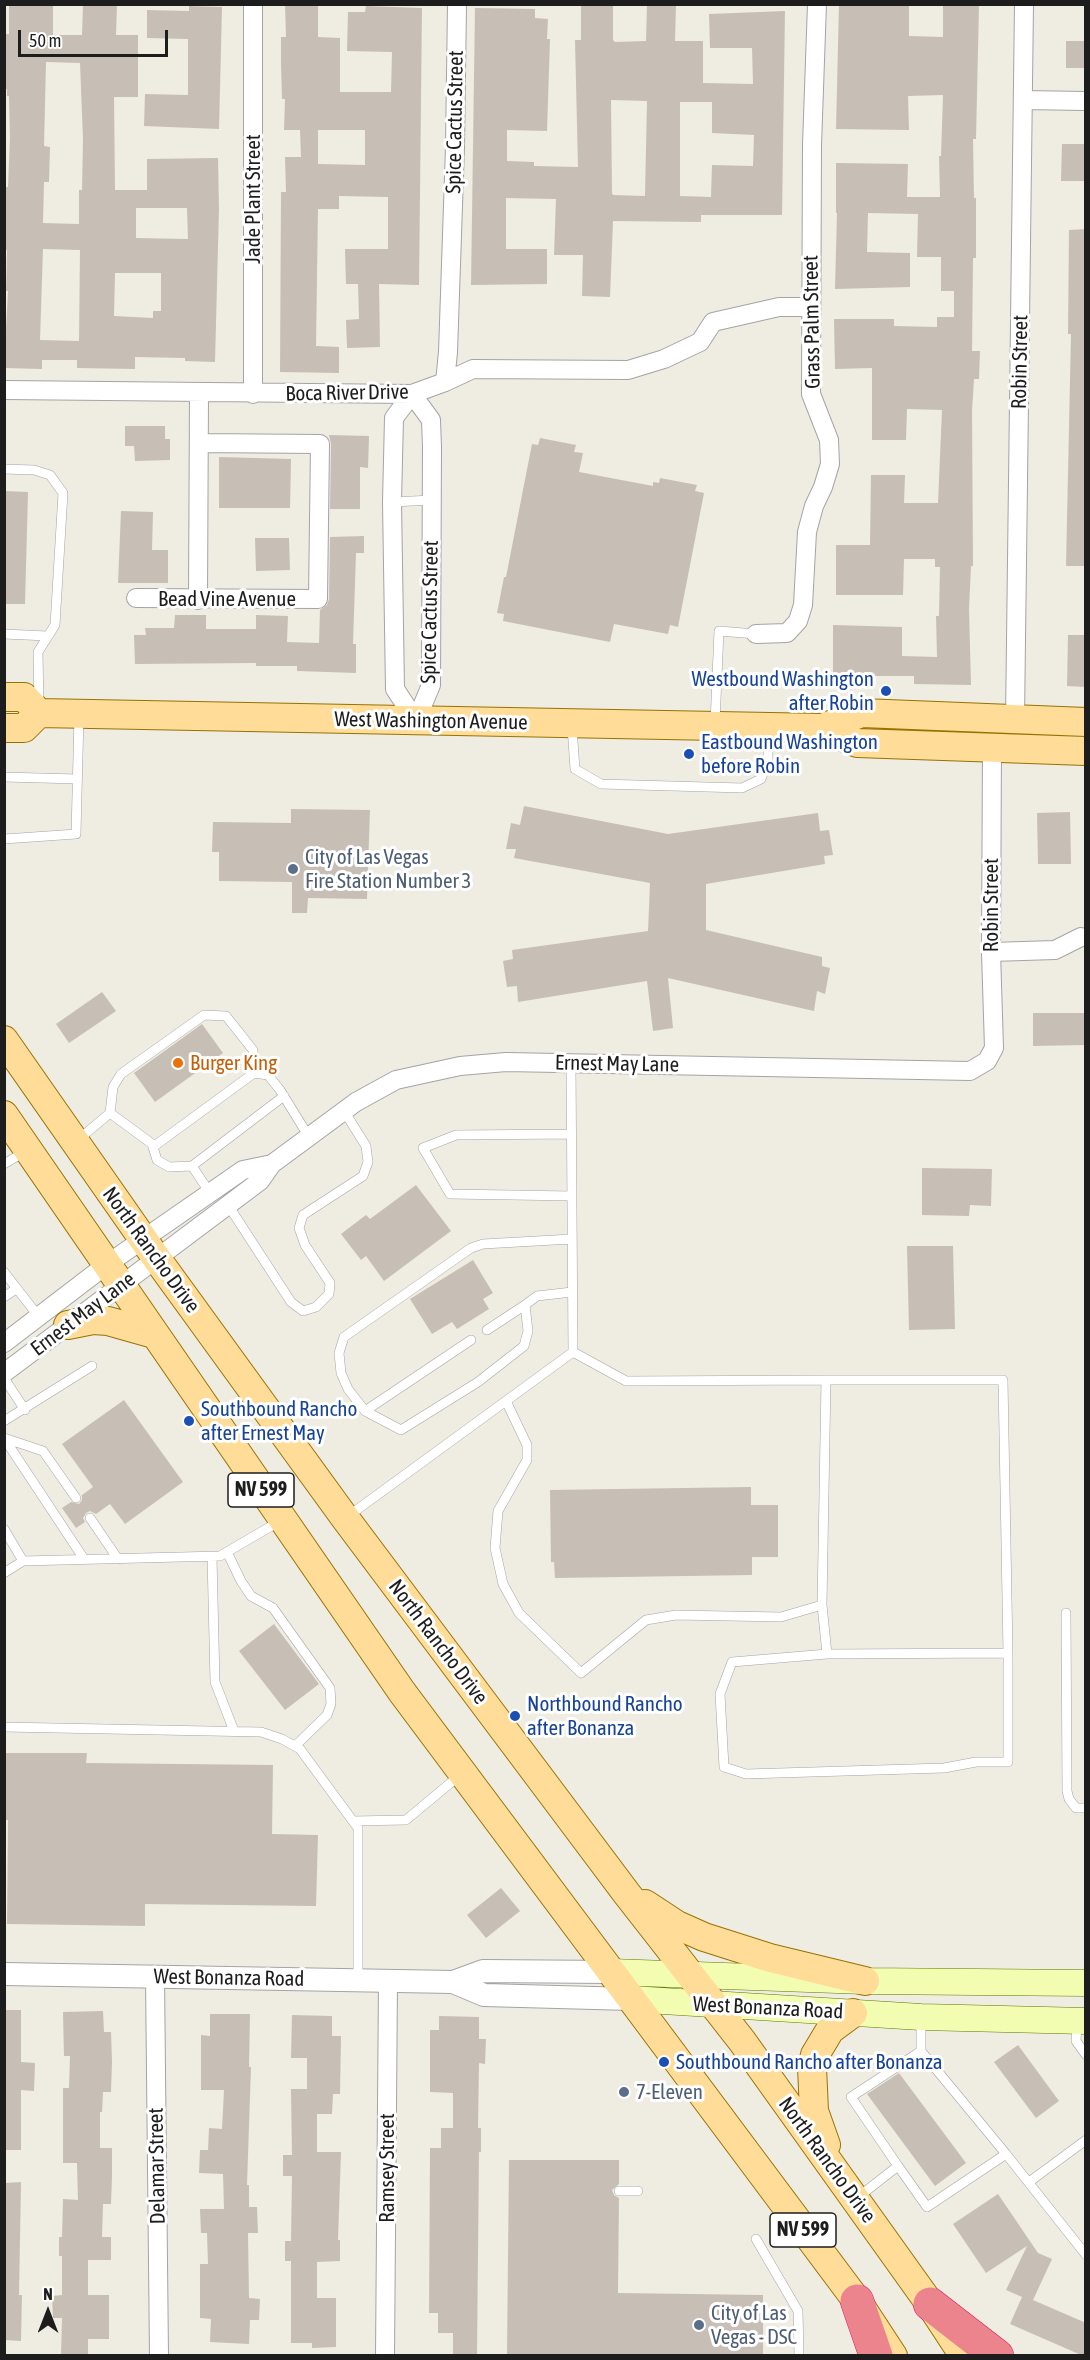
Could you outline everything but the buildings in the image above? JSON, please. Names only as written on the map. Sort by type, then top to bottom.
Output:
[{"type":"highway","points":[[857,2301],[876,2355]]},
{"type":"highway","points":[[930,2304],[997,2355]]},
{"type":"main road","points":[[4,697],[24,697],[39,713],[24,728],[4,728]]},
{"type":"main road","name":"West Washington Avenue","points":[[39,713],[768,728],[822,728],[862,713],[1086,722]]},
{"type":"main road","points":[[857,743],[910,732],[987,732],[998,729],[1015,719]]},
{"type":"main road","name":"West Washington Avenue","points":[[822,728],[857,743],[1086,751]]},
{"type":"main road","points":[[992,748],[1003,738],[1013,735],[1086,735]]},
{"type":"main road","name":"North Rancho Drive","points":[[4,1040],[150,1249],[345,1518],[627,1894],[714,2005],[930,2304],[964,2355]]},
{"type":"main road","name":"North Rancho Drive","points":[[4,1115],[16,1157],[114,1276],[402,1692],[857,2301],[893,2355]]},
{"type":"main road","points":[[68,1325],[93,1320],[108,1321],[154,1335]]},
{"type":"main road","points":[[627,1894],[677,1925],[704,1937],[770,1958],[865,1981]]},
{"type":"main road","name":"West Bonanza Road","points":[[610,1972],[865,1981],[1081,1983]]},
{"type":"main road","points":[[1081,1983],[1081,2020]]},
{"type":"main road","name":"West Bonanza Road","points":[[631,1999],[921,2017],[1081,2020]]},
{"type":"main road","points":[[834,2170],[814,2111],[812,2067],[818,2049],[830,2030],[853,2013]]},
{"type":"street","name":"Jade Plant Street","points":[[253,4],[253,394]]},
{"type":"street","name":"Spice Cactus Street","points":[[445,382],[449,342],[457,4]]},
{"type":"street","name":"Grass Palm Street","points":[[756,634],[787,633],[798,621],[803,605],[807,532],[830,464],[829,440],[811,394],[812,145],[817,4]]},
{"type":"street","name":"Robin Street","points":[[1015,719],[1024,4]]},
{"type":"street","points":[[1023,100],[1086,101]]},
{"type":"street","name":"Boca River Drive","points":[[4,390],[412,394],[473,369],[628,370],[664,359],[700,342],[713,322],[779,307],[811,307]]},
{"type":"street","points":[[198,600],[199,393]]},
{"type":"street","name":"Spice Cactus Street","points":[[412,394],[430,420],[432,500],[431,685],[416,721],[395,689],[392,502],[394,418],[412,394]]},
{"type":"street","name":"Bead Vine Avenue","points":[[136,598],[318,600],[320,444],[199,443]]},
{"type":"street","name":"Robin Street","points":[[987,1061],[994,1048],[991,952],[992,748]]},
{"type":"street","points":[[991,952],[1055,950],[1081,937]]},
{"type":"street","name":"Ernest May Lane","points":[[4,1373],[68,1325],[114,1276],[150,1249],[228,1205],[260,1181],[272,1164],[344,1111],[396,1080],[460,1066],[506,1062],[970,1071],[987,1061]]},
{"type":"street","name":"Ernest May Lane","points":[[4,1343],[39,1317],[114,1276],[150,1249],[210,1193],[243,1170],[272,1164]]},
{"type":"street","name":"West Bonanza Road","points":[[453,1982],[483,1971],[610,1972]]},
{"type":"street","name":"West Bonanza Road","points":[[4,1974],[453,1982],[484,1995],[631,1999]]},
{"type":"street","name":"Delamar Street","points":[[155,1977],[159,2355]]},
{"type":"street","name":"Ramsey Street","points":[[385,2355],[388,1980]]},
{"type":"lane","points":[[4,469],[34,470],[50,475],[63,493],[55,625],[38,652],[39,713]]},
{"type":"lane","points":[[392,502],[432,500]]},
{"type":"lane","points":[[715,727],[719,631],[756,634]]},
{"type":"lane","points":[[4,634],[47,636]]},
{"type":"lane","points":[[4,839],[76,834],[79,714]]},
{"type":"lane","points":[[572,724],[575,770],[601,784],[731,788],[742,788],[761,779],[768,759],[768,728]]},
{"type":"lane","points":[[4,777],[77,779]]},
{"type":"lane","points":[[75,1143],[110,1113],[113,1088],[121,1074],[204,1015],[226,1016],[253,1050],[254,1073]]},
{"type":"lane","points":[[571,1063],[573,1352]]},
{"type":"lane","points":[[284,1096],[192,1167],[169,1167],[157,1160],[153,1147],[254,1073],[268,1075],[284,1096],[309,1137]]},
{"type":"lane","points":[[228,1205],[291,1302],[303,1311],[316,1307],[329,1294],[330,1283],[305,1245],[299,1228],[303,1215],[363,1176],[368,1162],[366,1146],[344,1111]]},
{"type":"lane","points":[[110,1113],[155,1146]]},
{"type":"lane","points":[[571,1134],[456,1135],[423,1148],[450,1194],[572,1196]]},
{"type":"lane","points":[[192,1167],[210,1193]]},
{"type":"lane","points":[[525,1305],[528,1332],[524,1346],[478,1382],[401,1430],[364,1411],[348,1389],[341,1373],[339,1353],[344,1337],[471,1248],[483,1244],[572,1239]]},
{"type":"lane","points":[[4,1272],[39,1317]]},
{"type":"lane","points":[[4,1297],[16,1289]]},
{"type":"lane","points":[[487,1329],[537,1296],[572,1292]]},
{"type":"lane","points":[[364,1411],[471,1340]]},
{"type":"lane","points":[[573,1352],[626,1381],[1003,1380],[1008,1653],[1008,1762],[976,1762],[944,1768],[747,1774],[724,1767],[720,1694],[732,1662],[827,1654],[1008,1653]]},
{"type":"lane","points":[[345,1518],[573,1352]]},
{"type":"lane","points":[[4,1421],[25,1410],[92,1366]]},
{"type":"lane","points":[[4,1378],[25,1410]]},
{"type":"lane","points":[[826,1380],[822,1605],[827,1654]]},
{"type":"lane","points":[[506,1401],[527,1445],[527,1460],[498,1511],[495,1548],[503,1584],[519,1613],[581,1673],[646,1620],[676,1615],[781,1617],[822,1605]]},
{"type":"lane","points":[[4,1438],[43,1451],[76,1498]]},
{"type":"lane","points":[[4,1438],[84,1559]]},
{"type":"lane","points":[[90,1518],[118,1558]]},
{"type":"lane","points":[[4,1573],[23,1561],[220,1556],[282,1520]]},
{"type":"lane","points":[[4,1529],[23,1561]]},
{"type":"lane","points":[[227,1552],[251,1596],[273,1608],[330,1688],[331,1704],[327,1715],[295,1746]]},
{"type":"lane","points":[[212,1557],[215,1682],[234,1731]]},
{"type":"lane","points":[[1066,1613],[1067,1791],[1069,1799],[1076,1808],[1086,1808]]},
{"type":"lane","points":[[4,1727],[261,1732],[282,1738],[300,1749],[358,1828],[358,1980]]},
{"type":"lane","points":[[353,1821],[406,1820],[463,1772]]},
{"type":"lane","points":[[921,2017],[921,2051],[1086,2255]]},
{"type":"lane","points":[[1081,2020],[1076,2041],[1086,2055]]},
{"type":"lane","points":[[921,2051],[851,2097],[927,2207],[1006,2154]]},
{"type":"lane","points":[[1029,2182],[1086,2140]]},
{"type":"lane","points":[[855,2200],[898,2166]]},
{"type":"lane","points":[[619,2191],[638,2191]]},
{"type":"lane","points":[[756,2240],[798,2311],[800,2355]]},
{"type":"place","name":"Westbound Washington after Robin","points":[[886,691]]},
{"type":"place","name":"Eastbound Washington before Robin","points":[[689,754]]},
{"type":"place","name":"City of Las Vegas Fire Station Number 3","points":[[293,869]]},
{"type":"place","name":"Burger King","points":[[178,1063]]},
{"type":"place","name":"Southbound Rancho after Ernest May","points":[[189,1421]]},
{"type":"place","name":"Northbound Rancho after Bonanza","points":[[515,1716]]},
{"type":"place","name":"Southbound Rancho after Bonanza","points":[[664,2062]]},
{"type":"place","name":"7-Eleven","points":[[624,2092]]},
{"type":"place","name":"City of Las Vegas - DSC","points":[[699,2325]]}]
